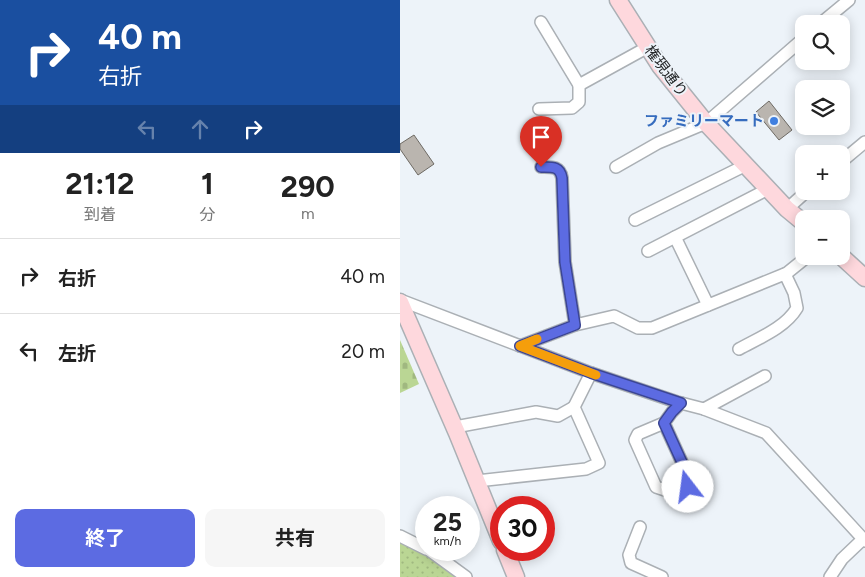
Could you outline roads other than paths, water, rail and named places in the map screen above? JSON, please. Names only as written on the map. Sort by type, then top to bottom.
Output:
[{"type":"street","name":"権現通り","points":[[618,0],[660,66],[706,123],[795,215]]},
{"type":"street","points":[[831,15],[849,0]]},
{"type":"street","points":[[538,109],[572,108],[579,102],[580,85],[541,22]]},
{"type":"street","points":[[616,166],[658,143],[706,123],[795,46]]},
{"type":"street","points":[[580,85],[648,47]]},
{"type":"street","points":[[850,154],[865,142]]},
{"type":"street","points":[[635,220],[746,166]]},
{"type":"street","points":[[541,167],[556,167],[561,172],[565,262],[575,325]]},
{"type":"street","points":[[648,251],[768,189]]},
{"type":"street","points":[[787,208],[796,200]]},
{"type":"street","points":[[675,237],[708,305]]},
{"type":"street","points":[[850,264],[865,278]]},
{"type":"street","points":[[520,346],[575,325],[614,316],[638,328],[652,328],[785,274],[796,265]]},
{"type":"street","points":[[739,349],[791,318],[797,308],[794,293],[785,274]]},
{"type":"street","points":[[400,301],[591,373],[704,409],[766,433],[864,540],[842,559],[830,577]]},
{"type":"street","points":[[400,301],[455,427],[490,514]]},
{"type":"street","points":[[455,427],[536,412],[558,416],[574,407],[591,373]]},
{"type":"street","points":[[704,409],[765,376]]},
{"type":"street","points":[[664,423],[690,480],[688,487],[674,493],[656,487],[635,440],[638,434],[664,423],[681,403]]},
{"type":"street","points":[[477,481],[586,469],[599,463],[574,407]]},
{"type":"street","points":[[640,527],[629,555],[631,563],[662,577]]},
{"type":"street","points":[[400,536],[415,543]]},
{"type":"street","points":[[444,561],[466,577]]},
{"type":"street","points":[[509,561],[516,577]]},
{"type":"place","name":"ファミリーマート","points":[[774,121]]}]
